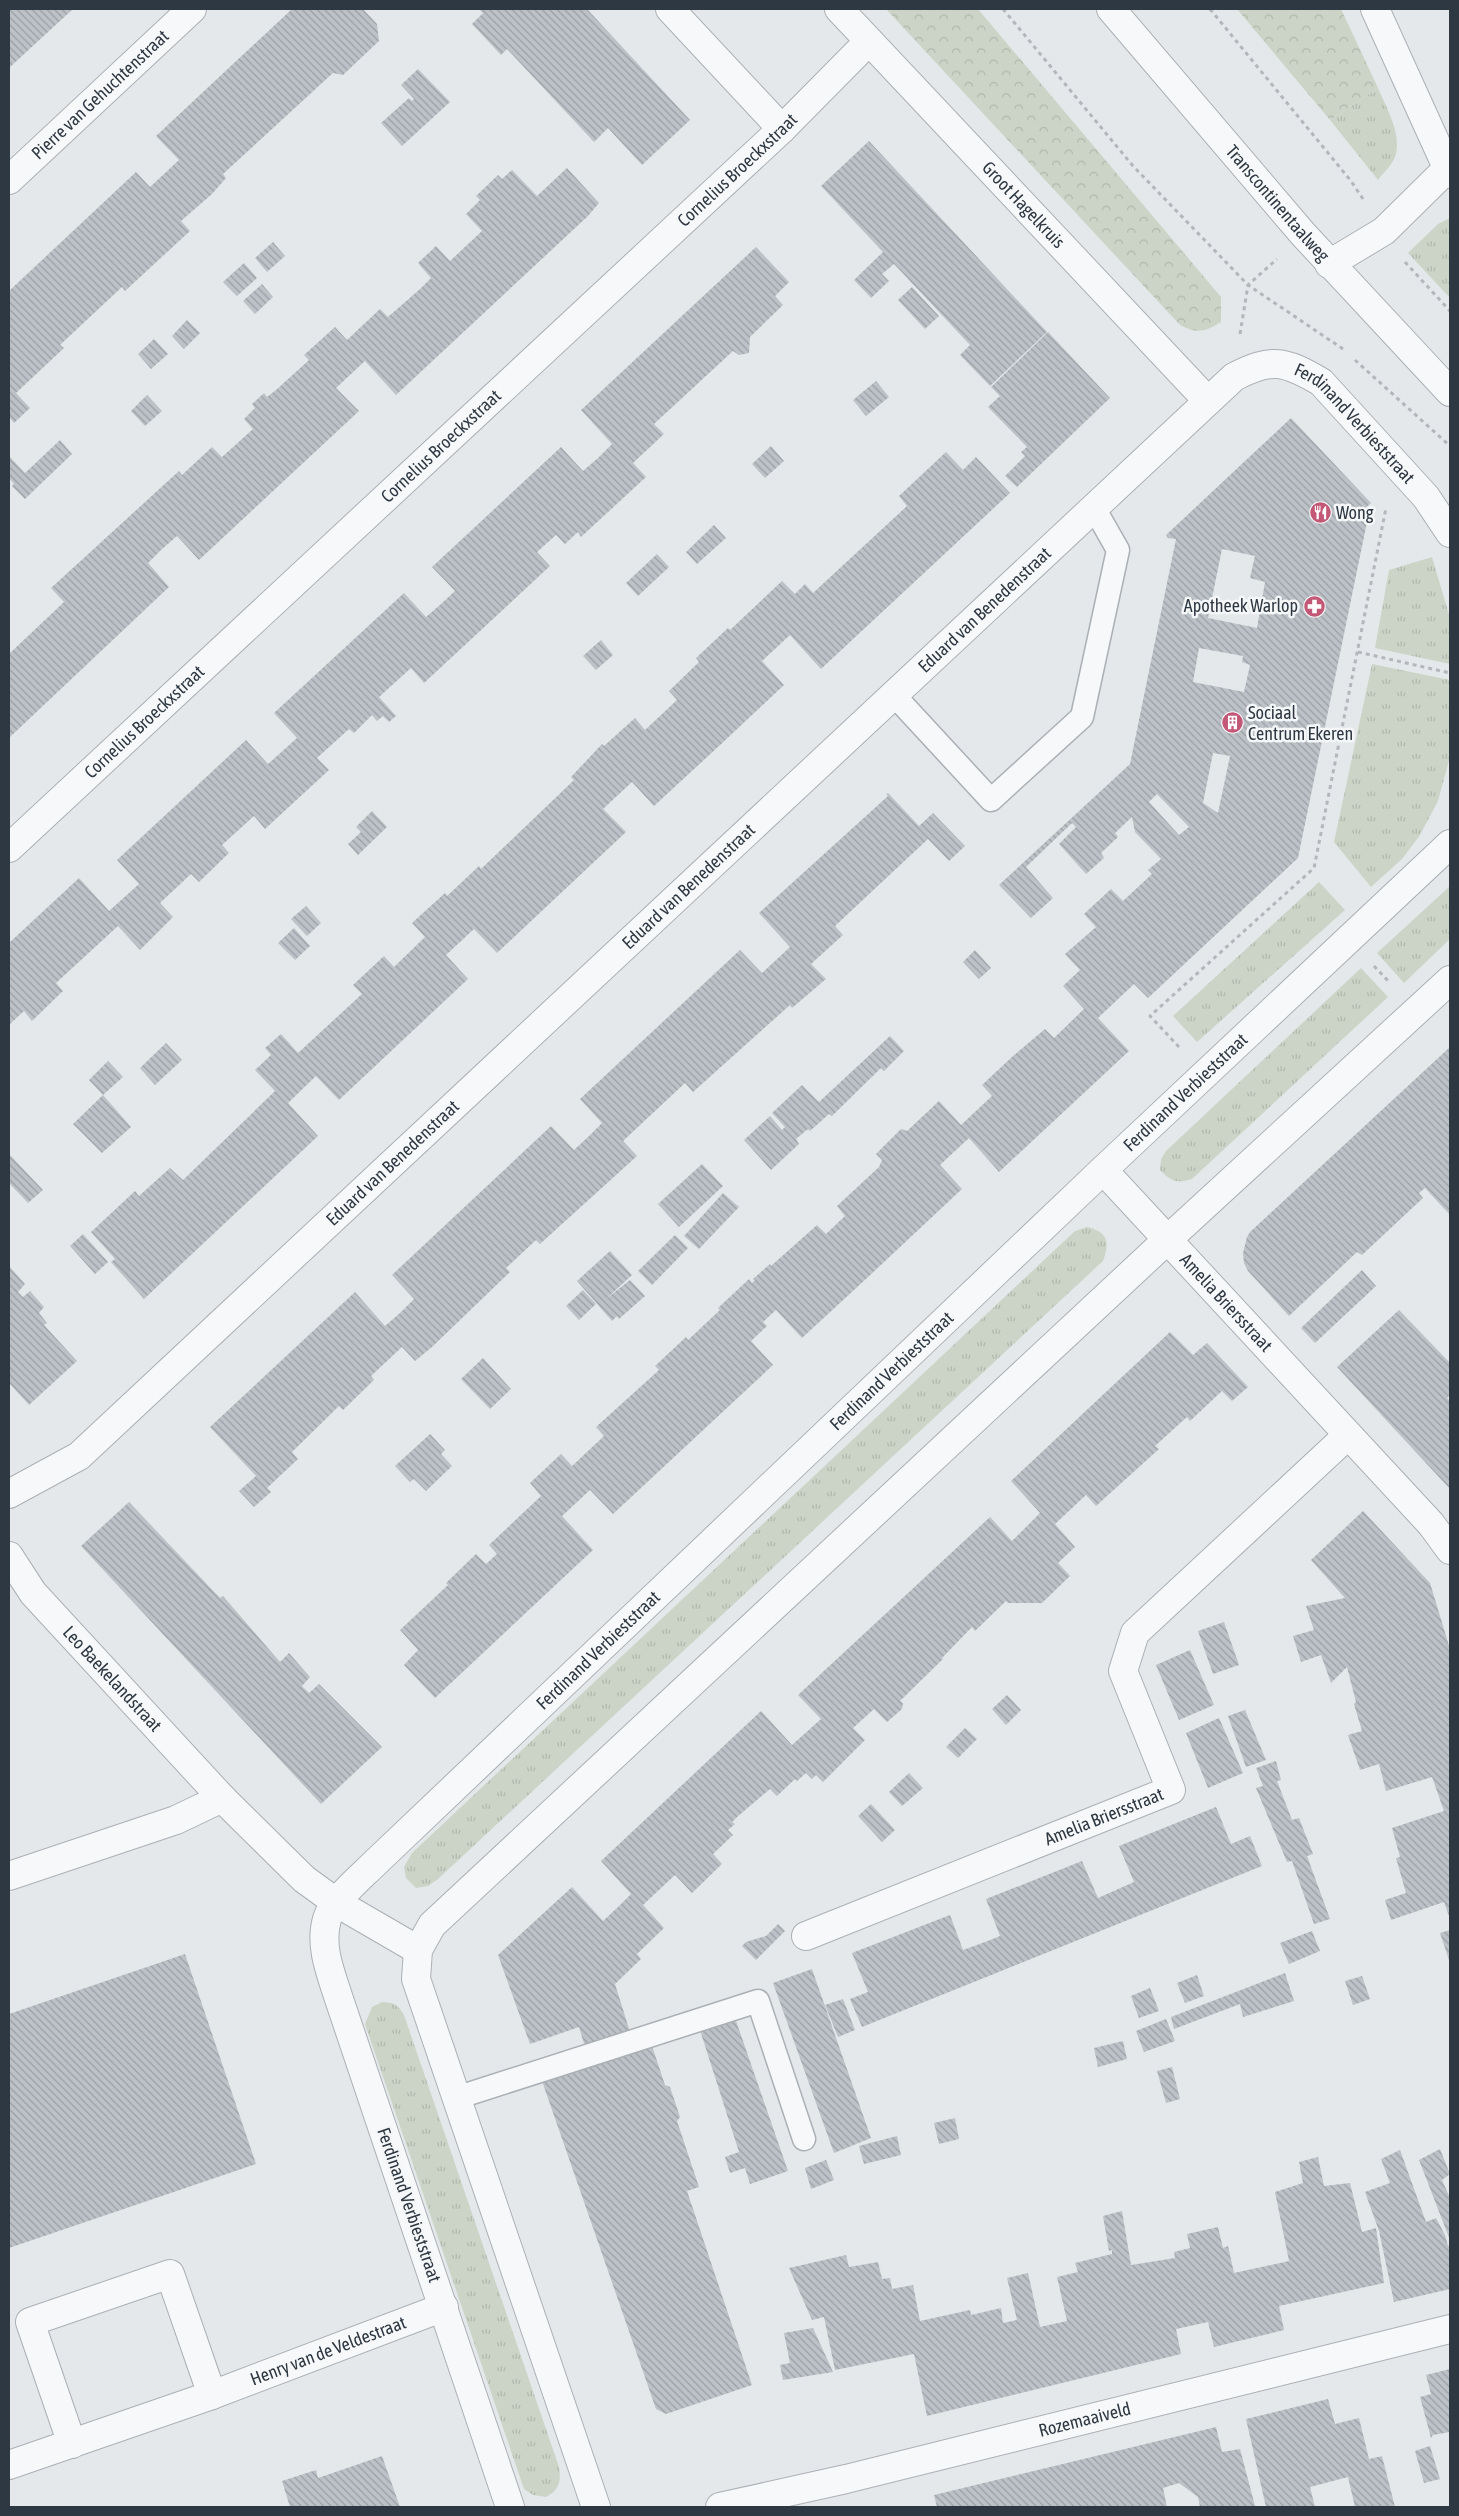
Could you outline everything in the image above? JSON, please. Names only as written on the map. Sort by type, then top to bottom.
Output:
[{"type":"street","name":"Pierre van Gehuchtenstraat","points":[[9,180],[192,9]]},
{"type":"street","points":[[670,9],[782,129]]},
{"type":"street","name":"Groot Hagelkruis","points":[[839,9],[1207,400]]},
{"type":"street","name":"Transcontinentaalweg","points":[[1111,9],[1329,264],[1450,392]]},
{"type":"street","points":[[1329,264],[1384,231],[1449,171],[1375,9]]},
{"type":"street","name":"Cornelius Broeckxstraat","points":[[9,848],[782,129],[869,41]]},
{"type":"street","name":"Ferdinand Verbieststraat","points":[[1234,377],[1258,365],[1284,364],[1302,371],[1321,382],[1426,497],[1450,533]]},
{"type":"street","name":"Eduard van Benedenstraat","points":[[9,1494],[78,1456],[1093,506],[1234,377]]},
{"type":"street","name":"Ferdinand Verbieststraat","points":[[510,2507],[331,1973],[324,1947],[327,1919],[338,1903],[375,1863],[1103,1170],[1450,844]]},
{"type":"street","points":[[596,2507],[416,1979],[418,1950],[432,1925],[1167,1240],[1450,980]]},
{"type":"street","name":"Amelia Briersstraat","points":[[1103,1170],[1431,1524],[1450,1550]]},
{"type":"street","name":"Amelia Briersstraat","points":[[806,1936],[1171,1790],[1123,1671],[1135,1633],[1348,1435]]},
{"type":"street","name":"Leo Baekelandstraat","points":[[9,1556],[33,1593],[222,1798],[304,1878],[338,1903]]},
{"type":"street","points":[[9,1876],[176,1820],[222,1798]]},
{"type":"street","points":[[338,1903],[418,1950]]},
{"type":"street","points":[[72,2444],[30,2322],[170,2274],[212,2395]]},
{"type":"street","name":"Henry van de Veldestraat","points":[[9,2465],[212,2395],[444,2307]]},
{"type":"street","name":"Rozemaaiveld","points":[[720,2507],[846,2479],[1450,2329]]},
{"type":"lane","points":[[893,694],[991,800],[1082,717],[1118,550],[1093,506]]},
{"type":"lane","points":[[456,2098],[758,2001],[804,2139]]},
{"type":"path","points":[[1002,9],[1133,166],[1248,285],[1344,351]]},
{"type":"path","points":[[1210,9],[1351,182],[1407,265],[1450,312]]},
{"type":"path","points":[[1234,377],[1248,285],[1303,234]]},
{"type":"path","points":[[1351,357],[1450,446]]},
{"type":"path","points":[[1205,1074],[1150,1016],[1314,868],[1395,463]]},
{"type":"path","points":[[1358,652],[1450,673]]},
{"type":"path","points":[[1349,939],[1416,1011]]},
{"type":"green space","points":[[886,9],[978,9],[1221,297],[1221,322],[1200,331],[1191,330],[1180,325]]},
{"type":"green space","points":[[1237,9],[1341,9],[1378,88],[1330,120]]},
{"type":"green space","points":[[1378,88],[1395,131],[1397,149],[1394,160],[1378,180],[1330,120]]},
{"type":"green space","points":[[1450,219],[1450,298],[1408,253],[1438,224]]},
{"type":"green space","points":[[1432,557],[1450,618],[1450,664],[1375,648],[1389,570]]},
{"type":"green space","points":[[1372,664],[1450,680],[1450,757],[1438,801],[1420,835],[1402,859],[1371,887],[1334,842]]},
{"type":"green space","points":[[1319,882],[1345,910],[1197,1042],[1173,1016]]},
{"type":"green space","points":[[1450,886],[1450,939],[1404,983],[1377,953]]},
{"type":"green space","points":[[1361,968],[1388,997],[1192,1179],[1178,1181],[1167,1177],[1160,1170],[1161,1159],[1166,1151]]},
{"type":"green space","points":[[1087,1227],[1103,1235],[1107,1243],[1103,1261],[438,1879],[428,1886],[416,1888],[406,1878],[404,1867],[412,1853],[1075,1231]]},
{"type":"green space","points":[[382,2002],[395,2005],[404,2015],[559,2467],[559,2485],[546,2497],[533,2495],[524,2489],[365,2024],[372,2007]]},
{"type":"building","points":[[9,9],[73,9],[9,68]]},
{"type":"building","points":[[292,9],[363,9],[377,24],[379,41],[343,75],[333,73],[223,174],[226,178],[212,194],[181,221],[190,231],[125,291],[122,287],[60,345],[64,348],[16,393],[30,408],[14,423],[9,417],[9,291],[136,172],[150,187],[179,160],[156,136]]},
{"type":"building","points":[[479,9],[587,9],[690,120],[642,165],[608,128],[594,142],[507,49],[501,55],[472,24],[483,13]]},
{"type":"building","points":[[418,69],[450,102],[402,146],[381,123],[409,98],[412,101],[414,99],[401,85]]},
{"type":"building","points":[[869,141],[1047,332],[990,386],[960,355],[970,345],[894,264],[882,274],[889,281],[871,298],[854,280],[883,252],[821,186]]},
{"type":"building","points":[[567,168],[599,203],[588,216],[396,395],[365,361],[336,388],[359,411],[199,560],[177,536],[161,550],[148,563],[169,587],[10,737],[9,654],[64,602],[51,588],[179,471],[182,475],[212,447],[222,457],[253,429],[244,419],[255,408],[252,404],[264,393],[267,397],[309,360],[304,355],[335,327],[347,340],[380,309],[388,317],[420,289],[431,278],[418,263],[436,246],[450,261],[482,231],[466,214],[480,200],[476,196],[498,175],[502,179],[512,170],[537,196]]},
{"type":"building","points":[[273,242],[285,256],[267,272],[255,258]]},
{"type":"building","points":[[756,247],[789,282],[775,296],[783,305],[750,337],[749,353],[739,355],[733,351],[654,424],[664,434],[633,463],[646,477],[581,537],[578,532],[565,544],[556,535],[537,552],[550,566],[424,683],[411,668],[379,697],[396,716],[389,722],[383,716],[377,721],[372,715],[354,733],[349,729],[317,758],[329,770],[265,829],[254,816],[222,845],[229,853],[199,882],[191,874],[160,903],[173,917],[140,950],[118,926],[56,983],[63,991],[32,1021],[24,1011],[9,1025],[9,943],[79,878],[109,911],[139,884],[117,860],[246,740],[268,764],[297,738],[274,713],[404,593],[426,617],[441,604],[455,591],[432,567],[561,447],[583,471],[598,458],[612,444],[581,410]]},
{"type":"building","points":[[244,263],[257,278],[237,296],[223,282]]},
{"type":"building","points":[[262,284],[273,297],[255,314],[243,301]]},
{"type":"building","points":[[912,287],[939,316],[925,329],[898,300]]},
{"type":"building","points":[[187,320],[200,333],[184,349],[172,336]]},
{"type":"building","points":[[1048,332],[1110,398],[1017,487],[1005,476],[1025,456],[1021,452],[1027,447],[988,407],[1000,396],[991,387]]},
{"type":"building","points":[[154,339],[168,354],[151,369],[138,354]]},
{"type":"building","points":[[876,381],[889,397],[866,416],[853,400]]},
{"type":"building","points":[[147,395],[162,411],[145,426],[131,411]]},
{"type":"building","points":[[1291,418],[1371,503],[1355,518],[1367,522],[1298,858],[1148,998],[1134,984],[1098,1018],[1129,1051],[999,1172],[969,1138],[940,1165],[962,1189],[802,1338],[776,1310],[763,1322],[767,1326],[751,1341],[773,1365],[613,1514],[590,1490],[562,1516],[593,1550],[435,1698],[404,1665],[418,1650],[400,1630],[448,1585],[446,1583],[476,1554],[486,1564],[497,1554],[489,1545],[541,1496],[530,1483],[561,1454],[572,1466],[604,1436],[596,1427],[659,1370],[655,1366],[686,1337],[688,1340],[749,1279],[752,1283],[755,1280],[753,1279],[770,1264],[771,1266],[817,1225],[826,1234],[845,1216],[837,1206],[879,1167],[882,1160],[876,1154],[901,1129],[907,1131],[939,1101],[961,1125],[992,1096],[982,1085],[1045,1029],[1054,1038],[1084,1009],[1063,986],[1080,970],[1065,954],[1096,927],[1084,914],[1111,889],[1123,901],[1152,874],[1148,870],[1161,859],[1135,832],[1132,817],[1115,833],[1118,837],[1101,853],[1104,858],[1086,874],[1059,844],[1076,827],[1072,823],[1026,867],[1053,898],[1031,918],[999,885],[1130,764],[1176,539],[1168,538],[1166,535]],"holes":[[[1222,549],[1255,556],[1250,578],[1265,582],[1257,628],[1208,618]],[[1199,648],[1243,656],[1242,662],[1250,665],[1244,692],[1193,682]],[[1213,753],[1230,756],[1218,813],[1203,803]],[[1157,794],[1189,827],[1179,835],[1149,802]]]},
{"type":"building","points":[[60,440],[72,454],[25,499],[12,486],[14,484],[9,478],[9,456],[25,473]]},
{"type":"building","points":[[771,446],[784,461],[765,478],[752,464]]},
{"type":"building","points":[[946,452],[963,470],[976,457],[1010,493],[821,669],[790,635],[762,661],[784,685],[654,806],[632,782],[603,809],[626,832],[497,953],[474,929],[446,955],[468,979],[339,1100],[316,1076],[288,1103],[318,1136],[144,1299],[111,1262],[115,1259],[91,1232],[135,1191],[139,1196],[170,1168],[183,1180],[275,1091],[255,1070],[271,1055],[265,1048],[281,1034],[298,1053],[362,994],[353,985],[384,956],[394,967],[425,937],[412,923],[445,893],[447,896],[479,866],[481,869],[574,780],[571,777],[602,744],[604,746],[635,718],[645,730],[677,700],[669,691],[699,662],[696,658],[728,628],[730,630],[782,581],[795,594],[805,584],[813,593],[907,506],[899,496]]},
{"type":"building","points":[[714,525],[726,538],[697,564],[686,552]]},
{"type":"building","points":[[657,554],[669,567],[638,596],[626,583]]},
{"type":"building","points":[[601,640],[613,655],[596,670],[583,656]]},
{"type":"building","points":[[888,793],[919,826],[933,813],[965,846],[949,861],[928,839],[835,926],[843,935],[811,964],[826,979],[792,1008],[790,1005],[693,1092],[685,1083],[623,1141],[637,1156],[540,1244],[536,1240],[506,1268],[510,1272],[415,1361],[402,1347],[371,1376],[374,1380],[343,1410],[339,1406],[292,1452],[298,1459],[267,1488],[271,1492],[254,1507],[239,1491],[256,1476],[210,1427],[355,1292],[385,1326],[400,1313],[414,1299],[392,1275],[425,1244],[551,1126],[574,1150],[588,1137],[602,1123],[580,1099],[740,950],[762,973],[790,947],[759,913],[888,796],[886,794]]},
{"type":"building","points":[[372,811],[387,827],[358,855],[348,844],[361,832],[356,827]]},
{"type":"building","points":[[306,906],[321,923],[307,936],[291,919]]},
{"type":"building","points":[[294,928],[310,946],[295,960],[278,943]]},
{"type":"building","points":[[975,950],[991,968],[979,979],[963,962]]},
{"type":"building","points":[[890,1036],[904,1051],[884,1071],[881,1068],[832,1116],[829,1114],[810,1131],[808,1129],[796,1139],[799,1144],[771,1170],[744,1140],[770,1116],[782,1130],[785,1127],[772,1113],[802,1085],[819,1102]]},
{"type":"building","points":[[166,1043],[182,1060],[155,1085],[140,1068]]},
{"type":"building","points":[[1450,1047],[1450,1215],[1425,1188],[1419,1193],[1423,1198],[1362,1255],[1357,1252],[1289,1316],[1248,1271],[1244,1263],[1243,1253],[1247,1237],[1250,1232]]},
{"type":"building","points":[[108,1061],[123,1077],[103,1095],[89,1080]]},
{"type":"building","points":[[103,1095],[131,1127],[102,1153],[73,1124]]},
{"type":"building","points":[[9,1154],[43,1190],[28,1203],[9,1183]]},
{"type":"building","points":[[702,1164],[723,1186],[679,1227],[658,1204]]},
{"type":"building","points":[[723,1193],[739,1207],[699,1249],[684,1236]]},
{"type":"building","points":[[83,1234],[108,1262],[95,1274],[70,1246]]},
{"type":"building","points":[[675,1235],[688,1248],[652,1285],[638,1271]]},
{"type":"building","points":[[610,1251],[632,1275],[606,1299],[630,1280],[645,1296],[619,1319],[617,1316],[612,1321],[577,1281]]},
{"type":"building","points":[[9,1266],[25,1284],[18,1292],[23,1297],[30,1291],[44,1307],[39,1313],[47,1323],[44,1325],[77,1361],[29,1405],[9,1383]]},
{"type":"building","points":[[1362,1270],[1376,1286],[1315,1343],[1301,1328]]},
{"type":"building","points":[[583,1290],[596,1304],[579,1320],[566,1306]]},
{"type":"building","points":[[1399,1310],[1450,1363],[1450,1395],[1447,1398],[1450,1401],[1450,1489],[1337,1367]]},
{"type":"building","points":[[1170,1332],[1193,1355],[1207,1343],[1248,1387],[1232,1401],[1222,1391],[1190,1421],[1187,1417],[1155,1446],[1159,1449],[1096,1506],[1086,1495],[1055,1524],[1075,1547],[1058,1563],[1070,1576],[1042,1603],[1008,1603],[1006,1601],[975,1631],[972,1627],[943,1659],[900,1701],[903,1703],[902,1709],[887,1722],[874,1709],[853,1728],[865,1740],[823,1782],[816,1775],[812,1779],[806,1773],[797,1781],[795,1779],[777,1796],[770,1789],[737,1817],[732,1822],[735,1824],[728,1830],[733,1835],[713,1854],[722,1864],[692,1893],[675,1875],[643,1905],[664,1928],[637,1954],[641,1959],[615,1984],[630,2032],[585,2047],[579,2027],[530,2044],[498,1955],[572,1887],[603,1921],[631,1894],[601,1861],[761,1711],[792,1745],[821,1719],[798,1695],[990,1517],[1012,1541],[1040,1513],[1011,1481]]},
{"type":"building","points":[[483,1358],[511,1389],[490,1409],[461,1379]]},
{"type":"building","points":[[430,1434],[445,1450],[441,1454],[452,1466],[426,1491],[414,1479],[410,1482],[395,1466]]},
{"type":"building","points":[[129,1502],[220,1598],[223,1596],[280,1662],[289,1653],[310,1677],[302,1686],[309,1693],[319,1684],[382,1747],[321,1804],[81,1546]]},
{"type":"building","points":[[1363,1511],[1430,1583],[1450,1649],[1450,1919],[1444,1902],[1391,1920],[1385,1900],[1406,1893],[1396,1858],[1400,1857],[1392,1828],[1444,1811],[1432,1777],[1386,1791],[1379,1764],[1360,1770],[1348,1735],[1362,1731],[1354,1704],[1356,1702],[1347,1667],[1331,1683],[1321,1655],[1301,1662],[1293,1636],[1314,1630],[1306,1606],[1345,1598],[1311,1560]]},
{"type":"building","points":[[1224,1622],[1239,1665],[1213,1674],[1198,1631]]},
{"type":"building","points":[[1190,1650],[1214,1705],[1179,1720],[1156,1665]]},
{"type":"building","points":[[1007,1695],[1021,1710],[1006,1725],[992,1709]]},
{"type":"building","points":[[1245,1710],[1266,1760],[1246,1767],[1228,1716]]},
{"type":"building","points":[[1219,1718],[1243,1773],[1208,1788],[1186,1733]]},
{"type":"building","points":[[965,1728],[977,1739],[958,1758],[946,1747]]},
{"type":"building","points":[[1276,1761],[1281,1780],[1277,1781],[1292,1820],[1299,1818],[1313,1854],[1307,1856],[1330,1919],[1314,1924],[1292,1861],[1287,1862],[1256,1788],[1263,1786],[1256,1768]]},
{"type":"building","points":[[909,1773],[923,1788],[902,1806],[889,1792]]},
{"type":"building","points":[[871,1804],[895,1830],[882,1842],[858,1816]]},
{"type":"building","points":[[1216,1807],[1231,1844],[1250,1836],[1262,1866],[862,2027],[850,1999],[868,1992],[852,1953],[950,1915],[963,1950],[1000,1936],[986,1899],[1082,1861],[1098,1898],[1134,1882],[1119,1846]]},
{"type":"building","points":[[778,1924],[785,1931],[756,1960],[742,1946],[746,1942],[766,1936]]},
{"type":"building","points":[[1450,1930],[1450,1963],[1440,1933]]},
{"type":"building","points":[[1312,1931],[1320,1951],[1289,1964],[1280,1943]]},
{"type":"building","points":[[185,1954],[256,2164],[9,2248],[9,2014]]},
{"type":"building","points":[[812,1969],[871,2138],[834,2153],[773,1983]]},
{"type":"building","points":[[1285,1973],[1294,2001],[1243,2017],[1240,2004],[1174,2029],[1171,2017]]},
{"type":"building","points":[[1197,1975],[1204,1996],[1185,2003],[1177,1983]]},
{"type":"building","points":[[1362,1976],[1370,1999],[1353,2005],[1345,1981]]},
{"type":"building","points":[[1150,1988],[1159,2011],[1139,2018],[1131,1996]]},
{"type":"building","points":[[843,1999],[855,2030],[838,2037],[825,2005]]},
{"type":"building","points":[[734,2015],[788,2171],[750,2184],[745,2168],[730,2173],[725,2157],[739,2152],[699,2027]]},
{"type":"building","points":[[1166,2019],[1175,2041],[1144,2052],[1136,2031]]},
{"type":"building","points":[[1123,2041],[1127,2059],[1098,2067],[1094,2048]]},
{"type":"building","points":[[651,2043],[665,2085],[670,2087],[680,2117],[677,2121],[699,2187],[687,2191],[752,2385],[666,2414],[656,2409],[542,2081]]},
{"type":"building","points":[[1172,2067],[1180,2099],[1166,2103],[1157,2071]]},
{"type":"building","points":[[955,2118],[959,2139],[939,2144],[934,2123]]},
{"type":"building","points":[[897,2136],[901,2155],[864,2164],[859,2146]]},
{"type":"building","points":[[1440,2149],[1450,2174],[1442,2180],[1450,2198],[1450,2240],[1419,2160]]},
{"type":"building","points":[[1400,2150],[1426,2222],[1436,2218],[1445,2235],[1448,2246],[1450,2245],[1450,2289],[1394,2302],[1379,2231],[1365,2192],[1390,2183],[1381,2159]]},
{"type":"building","points":[[1318,2157],[1324,2186],[1350,2183],[1362,2232],[1376,2228],[1384,2283],[1279,2306],[1284,2330],[1214,2347],[1208,2322],[1176,2329],[1181,2354],[927,2416],[914,2354],[835,2370],[824,2317],[812,2320],[789,2268],[846,2255],[849,2267],[878,2262],[882,2279],[890,2278],[892,2289],[913,2285],[920,2321],[970,2310],[971,2315],[1001,2308],[1003,2323],[1017,2320],[1007,2278],[1028,2273],[1040,2327],[1067,2321],[1057,2277],[1078,2272],[1075,2263],[1112,2254],[1112,2250],[1109,2251],[1103,2216],[1122,2211],[1131,2265],[1175,2258],[1174,2252],[1190,2248],[1187,2234],[1218,2227],[1223,2248],[1228,2246],[1234,2273],[1289,2261],[1275,2192],[1303,2183],[1299,2162]]},
{"type":"building","points":[[826,2160],[834,2180],[811,2189],[805,2168]]},
{"type":"building","points":[[813,2328],[833,2372],[783,2380],[780,2365],[790,2363],[784,2333]]},
{"type":"building","points":[[1450,2369],[1450,2432],[1433,2435],[1431,2438],[1420,2397],[1431,2394],[1426,2375]]},
{"type":"building","points":[[1328,2399],[1335,2424],[1359,2418],[1369,2459],[1382,2456],[1395,2507],[1355,2507],[1348,2477],[1310,2487],[1315,2507],[1266,2507],[1246,2419]]},
{"type":"building","points":[[1216,2427],[1222,2452],[1240,2449],[1255,2506],[1200,2507],[1198,2497],[1179,2483],[1163,2488],[1167,2507],[937,2507],[934,2495]]},
{"type":"building","points":[[1430,2446],[1440,2479],[1424,2483],[1415,2451]]},
{"type":"building","points":[[382,2456],[400,2507],[290,2507],[282,2481],[316,2470],[318,2478]]},
{"type":"place","name":"Wong","points":[[1320,513]]},
{"type":"place","name":"Apotheek Warlop","points":[[1314,606]]},
{"type":"place","name":"Sociaal Centrum Ekeren","points":[[1232,723]]}]
